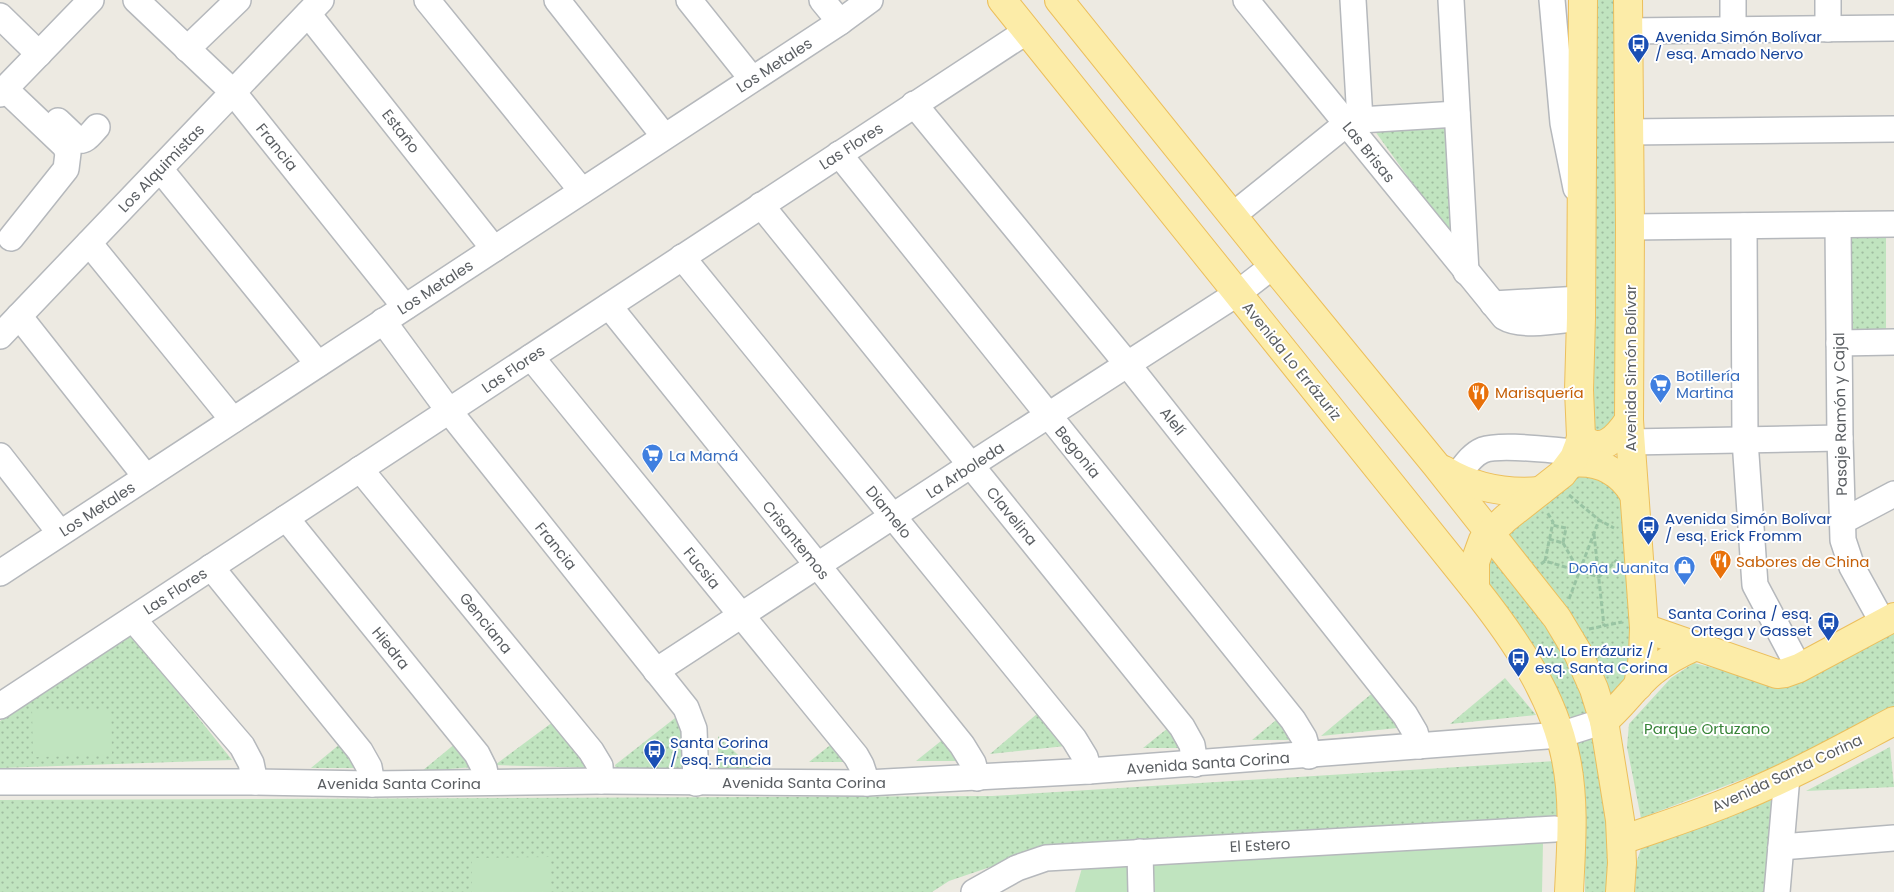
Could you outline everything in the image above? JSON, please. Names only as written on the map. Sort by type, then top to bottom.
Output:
[{"type":"main road","name":"Avenida Lo Errázuriz","points":[[1002,0],[1475,589],[1507,632],[1534,675],[1549,706],[1563,747],[1571,795],[1572,827],[1569,892]]},
{"type":"main road","points":[[1059,0],[1273,266],[1446,471],[1490,532],[1557,618],[1574,646],[1594,689],[1604,721],[1622,840],[1620,892]]},
{"type":"main road","points":[[1475,589],[1475,562],[1483,540],[1490,532],[1548,495],[1576,451],[1581,308],[1583,0]]},
{"type":"main road","name":"Avenida Simón Bolívar","points":[[1628,0],[1629,431],[1637,624],[1643,657],[1638,686]]},
{"type":"main road","points":[[1576,451],[1590,444],[1604,444],[1618,434],[1629,431]]},
{"type":"main road","points":[[1576,451],[1590,462],[1607,468],[1622,478],[1633,493]]},
{"type":"main road","points":[[1446,471],[1493,490],[1548,495]]},
{"type":"main road","points":[[1637,624],[1777,674],[1799,668],[1889,620]]},
{"type":"main road","points":[[1604,721],[1622,705],[1638,686],[1665,662],[1696,646]]},
{"type":"main road","name":"Avenida Santa Corina","points":[[1622,840],[1697,815],[1882,736],[1894,721]]},
{"type":"street","points":[[6,87],[91,0]]},
{"type":"street","name":"Francia","points":[[136,0],[232,92],[405,307]]},
{"type":"street","points":[[187,49],[238,0]]},
{"type":"street","points":[[427,0],[582,191]]},
{"type":"street","points":[[557,0],[664,136]]},
{"type":"street","points":[[689,0],[752,79]]},
{"type":"street","points":[[822,0],[840,22]]},
{"type":"street","name":"Los Metales","points":[[0,573],[840,22],[870,0]]},
{"type":"street","name":"Las Brisas","points":[[1246,0],[1353,122],[1466,272],[1493,304],[1581,308]]},
{"type":"street","points":[[1353,0],[1353,122]]},
{"type":"street","points":[[1450,0],[1466,272]]},
{"type":"street","points":[[1552,0],[1562,123],[1572,176],[1582,209]]},
{"type":"street","points":[[1733,0],[1733,30]]},
{"type":"street","points":[[1828,0],[1828,29]]},
{"type":"street","name":"Los Alquimistas","points":[[0,336],[315,7]]},
{"type":"street","name":"Estaño","points":[[315,7],[494,249]]},
{"type":"street","points":[[0,16],[39,54]]},
{"type":"street","points":[[1628,31],[1894,28]]},
{"type":"street","name":"Las Flores","points":[[0,706],[1027,31]]},
{"type":"street","points":[[6,87],[78,140],[85,139],[96,127]]},
{"type":"street","points":[[6,87],[65,146],[68,153],[66,169],[11,238]]},
{"type":"street","name":"Alelí","points":[[914,104],[1128,365],[1406,716],[1415,732],[1418,746]]},
{"type":"street","points":[[1232,216],[1353,122],[1457,114]]},
{"type":"street","points":[[1629,132],[1894,129]]},
{"type":"street","name":"Begonia","points":[[839,154],[1293,720],[1304,738],[1309,756]]},
{"type":"street","points":[[160,169],[318,364]]},
{"type":"street","name":"Clavelina","points":[[761,205],[1182,728],[1192,745],[1195,764]]},
{"type":"street","points":[[1630,226],[1894,224]]},
{"type":"street","name":"Pasaje Ramón y Cajal","points":[[1838,225],[1840,438],[1844,540],[1848,559],[1889,620]]},
{"type":"street","points":[[1744,226],[1745,440],[1754,584],[1799,668]]},
{"type":"street","points":[[89,243],[233,420]]},
{"type":"street","name":"Diamelo","points":[[682,257],[1074,739],[1085,756],[1089,771]]},
{"type":"street","name":"La Arboleda","points":[[656,671],[818,567],[971,465],[1238,294],[1273,266]]},
{"type":"street","name":"Crisantemos","points":[[609,306],[968,753],[978,778]]},
{"type":"street","points":[[19,316],[146,477]]},
{"type":"street","name":"Francia","points":[[383,321],[449,411],[679,699],[691,718],[695,741],[696,783]]},
{"type":"street","points":[[1839,343],[1894,342]]},
{"type":"street","name":"Fucsia","points":[[531,356],[856,756],[866,783]]},
{"type":"street","points":[[1629,431],[1745,440],[1840,438]]},
{"type":"street","points":[[1446,471],[1484,450],[1498,447],[1576,451]]},
{"type":"street","points":[[0,456],[60,533]]},
{"type":"street","name":"Genciana","points":[[360,469],[591,751],[600,766],[601,782]]},
{"type":"street","points":[[1843,522],[1894,494]]},
{"type":"street","name":"Hiedra","points":[[286,518],[477,754],[484,768],[487,782]]},
{"type":"street","points":[[211,567],[360,752],[369,767],[372,784]]},
{"type":"street","points":[[133,619],[242,746],[252,763],[255,782]]},
{"type":"street","name":"Avenida Santa Corina","points":[[0,782],[372,784],[487,782],[866,783],[1195,764],[1418,746],[1563,747],[1604,721]]},
{"type":"street","points":[[1777,892],[1788,776]]},
{"type":"street","name":"El Estero","points":[[974,892],[1017,868],[1046,858],[1555,829]]},
{"type":"street","points":[[1781,847],[1894,838]]},
{"type":"street","points":[[1140,852],[1140,892]]},
{"type":"path","points":[[1548,495],[1615,528]]},
{"type":"path","points":[[1535,569],[1545,562],[1553,522],[1548,495]]},
{"type":"path","points":[[1568,600],[1599,520]]},
{"type":"path","points":[[1552,525],[1566,528],[1563,542],[1579,572]]},
{"type":"path","points":[[1594,533],[1604,626]]},
{"type":"path","points":[[1549,539],[1563,542]]},
{"type":"path","points":[[1599,578],[1618,559]]},
{"type":"path","points":[[1545,562],[1599,578]]},
{"type":"path","points":[[1587,629],[1637,624]]},
{"type":"green space","points":[[1593,0],[1624,0],[1622,405],[1601,437],[1590,433]]},
{"type":"green space","points":[[1453,121],[1462,252],[1372,127]]},
{"type":"green space","points":[[1886,236],[1886,341],[1844,341],[1844,237]]},
{"type":"green space","points":[[1590,470],[1623,490],[1633,675],[1612,695],[1603,690],[1501,531],[1576,476]]},
{"type":"green space","points":[[1492,550],[1560,636],[1590,716],[1579,719],[1572,718],[1560,705],[1496,597],[1484,575]]},
{"type":"green space","name":"Parque Ortuzano","points":[[1894,629],[1894,707],[1793,760],[1641,818],[1627,747],[1629,724],[1671,678],[1694,663],[1786,686]]},
{"type":"green space","points":[[131,633],[232,760],[0,768],[0,721]]},
{"type":"green space","points":[[1505,678],[1536,715],[1450,724]]},
{"type":"green space","points":[[1376,690],[1407,727],[1321,736]]},
{"type":"green space","points":[[1044,708],[1075,745],[990,754]]},
{"type":"green space","points":[[111,709],[112,755],[33,757],[32,710]]},
{"type":"green space","points":[[1281,716],[1300,740],[1252,740]]},
{"type":"green space","points":[[675,718],[687,737],[690,770],[617,773],[615,765]]},
{"type":"green space","points":[[557,719],[594,768],[495,765]]},
{"type":"green space","points":[[1173,724],[1192,748],[1143,748]]},
{"type":"green space","points":[[718,736],[753,769],[718,768]]},
{"type":"green space","points":[[946,737],[965,761],[916,761]]},
{"type":"green space","points":[[839,738],[858,762],[809,762]]},
{"type":"green space","points":[[1575,738],[1593,739],[1618,830],[1616,892],[1585,892],[1585,814]]},
{"type":"green space","points":[[456,743],[475,767],[422,771]]},
{"type":"green space","points":[[340,744],[359,768],[311,768]]},
{"type":"green space","points":[[1890,747],[1894,787],[1806,791]]},
{"type":"green space","points":[[1555,761],[1564,821],[1052,846],[949,881],[932,892],[0,892],[0,800],[992,796]]},
{"type":"green space","points":[[1777,798],[1767,892],[1635,892],[1636,864],[1642,845]]},
{"type":"green space","points":[[1543,842],[1542,892],[1075,892],[1082,868]]},
{"type":"green space","points":[[550,857],[551,892],[472,892],[472,858]]},
{"type":"place","name":"Avenida Simón Bolívar / esq. Amado Nervo","points":[[1639,64]]},
{"type":"place","name":"Botillería Martina","points":[[1660,403]]},
{"type":"place","name":"Marisquería","points":[[1479,411]]},
{"type":"place","name":"La Mamá","points":[[653,474]]},
{"type":"place","name":"Avenida Simón Bolívar / esq. Erick Fromm","points":[[1649,546]]},
{"type":"place","name":"Sabores de China","points":[[1720,580]]},
{"type":"place","name":"Doña Juanita","points":[[1685,586]]},
{"type":"place","name":"Santa Corina / esq. Ortega y Gasset","points":[[1828,641]]},
{"type":"place","name":"Av. Lo Errázuriz / esq. Santa Corina","points":[[1519,678]]},
{"type":"place","name":"Santa Corina / esq. Francia","points":[[654,770]]}]
